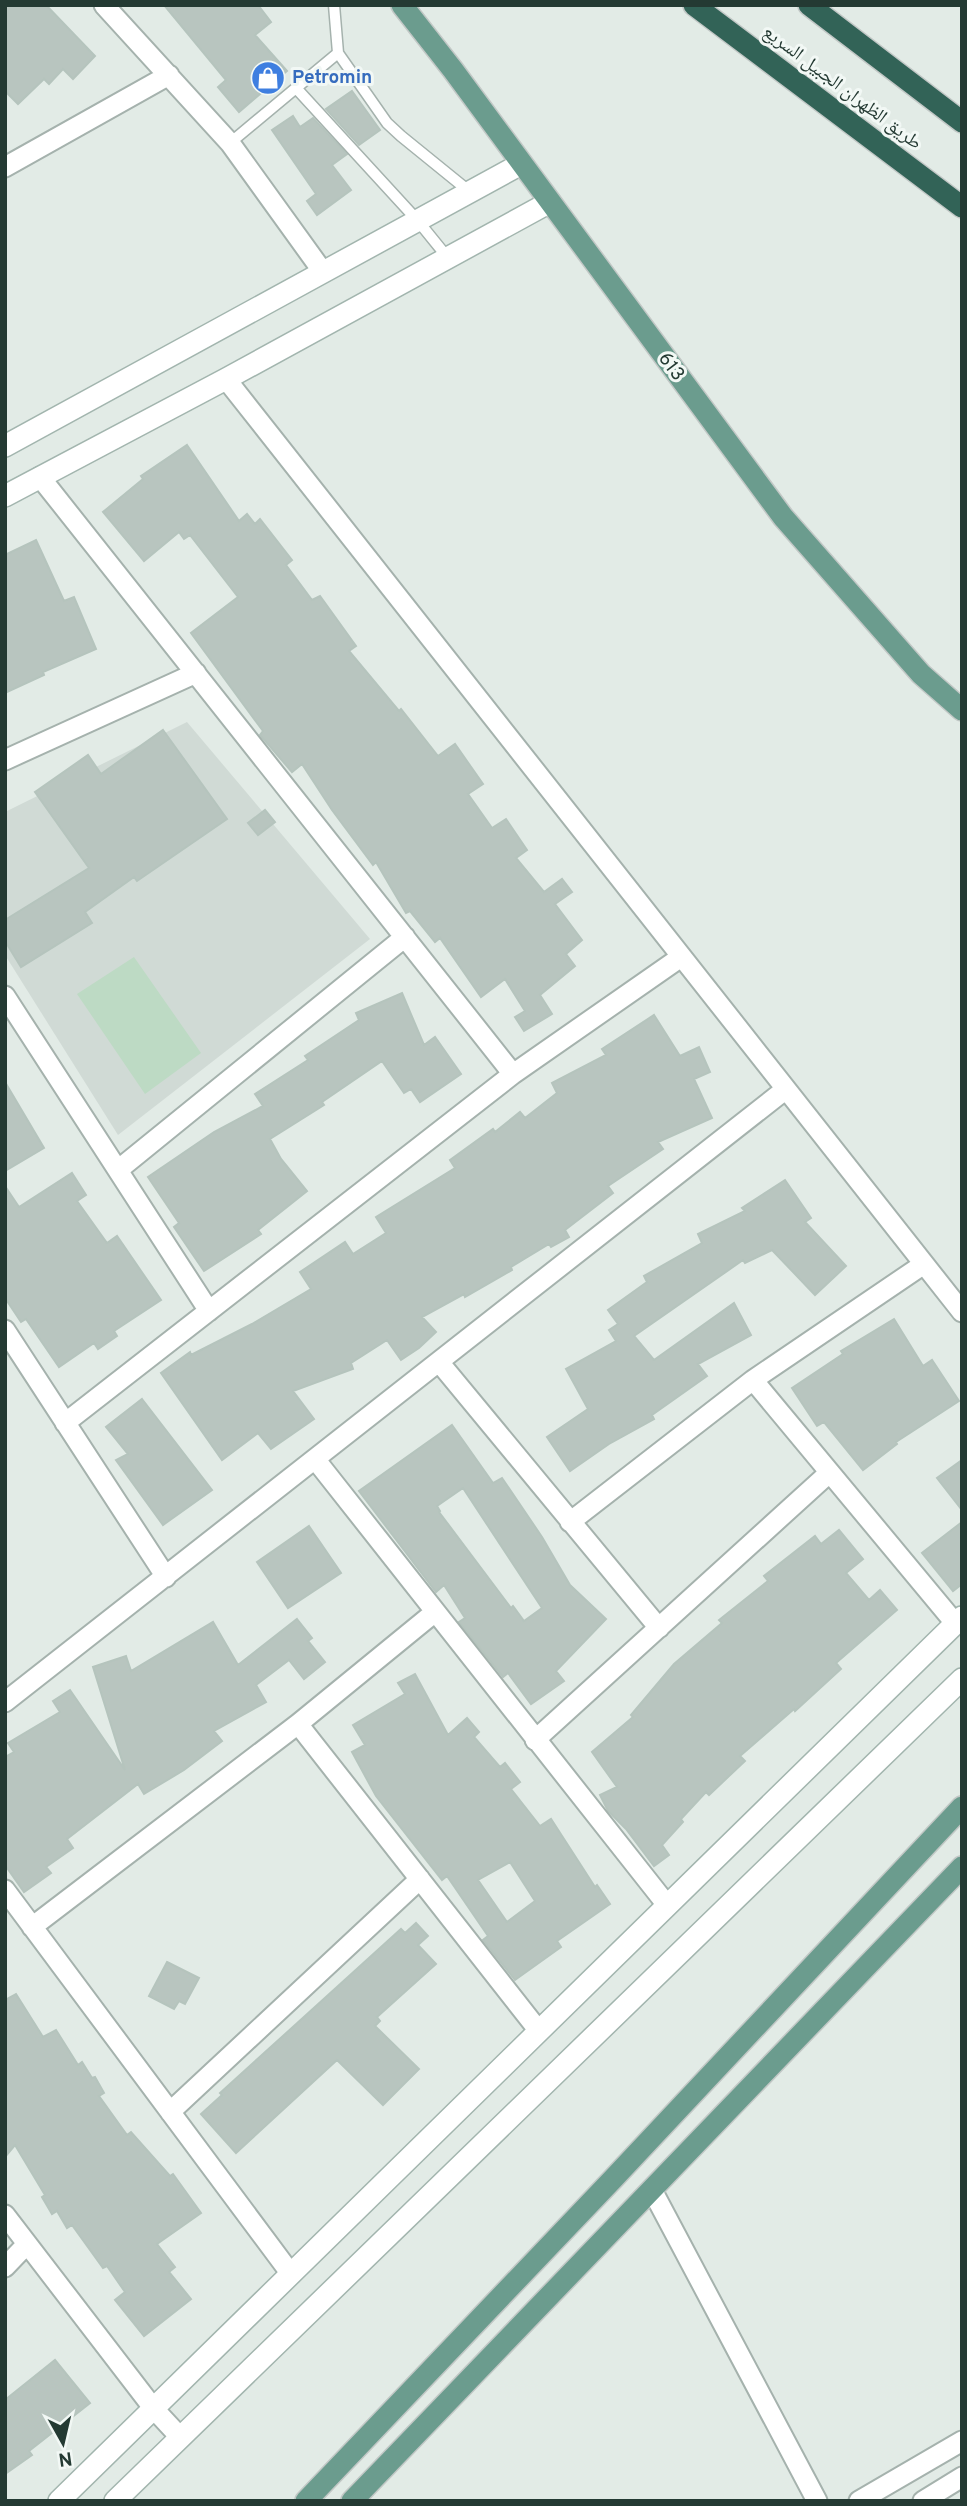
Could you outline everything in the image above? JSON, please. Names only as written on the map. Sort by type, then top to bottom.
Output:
[{"type":"highway","name":"طريق الظهران الجبيل السريع","points":[[694,5],[962,207]]},
{"type":"highway","points":[[809,5],[962,122]]},
{"type":"main road","name":"613","points":[[402,5],[806,545],[921,674],[962,710]]},
{"type":"main road","points":[[306,2501],[962,1807]]},
{"type":"main road","points":[[352,2501],[962,1867]]},
{"type":"street","points":[[104,5],[230,143],[323,272]]},
{"type":"street","points":[[5,167],[169,75]]},
{"type":"street","points":[[5,446],[522,164]]},
{"type":"street","points":[[5,496],[550,202]]},
{"type":"street","points":[[226,379],[962,1312]]},
{"type":"street","points":[[40,477],[513,1074]]},
{"type":"street","points":[[5,760],[196,673]]},
{"type":"street","points":[[118,1170],[405,937]]},
{"type":"street","points":[[65,1423],[513,1074],[681,957]]},
{"type":"street","points":[[5,996],[209,1311]]},
{"type":"street","points":[[5,1702],[786,1089]]},
{"type":"street","points":[[570,1522],[753,1380],[924,1264]]},
{"type":"street","points":[[5,1331],[166,1577]]},
{"type":"street","points":[[439,1362],[659,1628]]},
{"type":"street","points":[[59,2501],[958,1620],[753,1380]]},
{"type":"street","points":[[315,1460],[667,1905]]},
{"type":"street","points":[[536,1740],[830,1473]]},
{"type":"street","points":[[32,1927],[298,1724],[435,1612]]},
{"type":"street","points":[[115,2501],[962,1679]]},
{"type":"street","points":[[298,1724],[539,2031]]},
{"type":"street","points":[[170,2112],[420,1879]]},
{"type":"street","points":[[5,1891],[291,2274]]},
{"type":"street","points":[[652,2190],[817,2501]]},
{"type":"street","points":[[5,2215],[154,2409],[180,2437]]},
{"type":"street","points":[[5,2267],[27,2244]]},
{"type":"street","points":[[859,2501],[962,2441]]},
{"type":"street","points":[[923,2501],[962,2477]]},
{"type":"lane","points":[[334,5],[338,53],[387,122],[470,192]]},
{"type":"lane","points":[[230,143],[338,53]]},
{"type":"lane","points":[[296,88],[418,221],[447,258]]},
{"type":"shaded area","points":[[187,722],[370,939],[118,1135],[5,955],[5,812]]},
{"type":"green space","points":[[134,957],[201,1053],[145,1094],[77,994]]},
{"type":"building","points":[[5,5],[46,5],[95,56],[73,79],[63,69],[49,84],[44,79],[18,104],[5,91]]},
{"type":"building","points":[[164,5],[258,5],[271,22],[255,35],[287,71],[239,112],[218,87],[226,80]]},
{"type":"building","points":[[352,91],[380,130],[359,145],[326,109]]},
{"type":"building","points":[[293,116],[300,127],[313,118],[347,154],[332,165],[351,190],[317,215],[307,201],[316,194],[272,130]]},
{"type":"building","points":[[187,445],[239,521],[247,514],[255,524],[260,519],[292,560],[286,565],[312,600],[320,596],[356,646],[349,651],[399,711],[401,709],[438,756],[455,744],[483,784],[468,794],[492,828],[506,819],[527,850],[516,858],[544,892],[562,879],[572,892],[555,904],[582,940],[566,954],[575,966],[540,995],[552,1014],[524,1031],[515,1017],[525,1011],[505,979],[481,997],[440,938],[435,942],[410,911],[406,913],[376,862],[373,865],[302,764],[292,772],[260,735],[263,731],[191,633],[238,597],[190,535],[184,539],[179,532],[144,561],[103,512],[143,479],[141,476]]},
{"type":"building","points":[[36,540],[64,601],[74,597],[96,649],[43,672],[44,675],[5,693],[5,555]]},
{"type":"building","points":[[163,730],[227,819],[137,881],[134,877],[85,912],[92,923],[21,967],[5,941],[5,920],[89,868],[35,792],[88,755],[101,774]]},
{"type":"building","points":[[265,810],[275,822],[258,835],[248,823]]},
{"type":"building","points":[[402,993],[424,1045],[435,1037],[461,1074],[420,1102],[411,1089],[404,1093],[382,1061],[322,1102],[324,1105],[270,1139],[281,1159],[307,1191],[258,1230],[261,1234],[204,1271],[174,1227],[179,1223],[148,1177],[214,1132],[263,1106],[255,1094],[308,1060],[305,1056],[359,1020],[356,1013]]},
{"type":"building","points":[[654,1015],[680,1056],[699,1047],[710,1072],[694,1079],[712,1118],[658,1142],[663,1149],[608,1186],[613,1193],[565,1230],[569,1237],[551,1247],[549,1244],[511,1267],[512,1270],[465,1297],[464,1294],[422,1317],[436,1332],[419,1348],[401,1360],[387,1340],[351,1363],[353,1369],[293,1391],[314,1419],[271,1449],[258,1433],[222,1460],[161,1373],[190,1352],[191,1355],[252,1324],[311,1289],[300,1272],[345,1242],[353,1254],[386,1233],[376,1217],[455,1168],[450,1160],[493,1129],[495,1132],[520,1112],[525,1118],[557,1093],[552,1083],[606,1055],[602,1049]]},
{"type":"building","points":[[5,1082],[44,1148],[5,1171]]},
{"type":"building","points":[[72,1173],[86,1195],[77,1201],[107,1243],[117,1236],[161,1300],[114,1331],[117,1336],[98,1349],[94,1343],[59,1367],[26,1319],[21,1322],[5,1298],[5,1186],[19,1207]]},
{"type":"building","points":[[785,1180],[811,1218],[805,1222],[846,1266],[815,1295],[772,1250],[745,1263],[743,1260],[634,1336],[654,1360],[734,1303],[751,1335],[698,1364],[707,1376],[652,1415],[654,1419],[609,1444],[570,1471],[547,1437],[588,1409],[566,1369],[616,1341],[609,1330],[618,1324],[608,1310],[647,1282],[644,1276],[702,1243],[698,1234],[745,1211],[742,1208]]},
{"type":"building","points":[[894,1319],[923,1366],[932,1360],[959,1401],[896,1442],[897,1444],[863,1470],[824,1422],[817,1426],[792,1388],[843,1354],[841,1351]]},
{"type":"building","points":[[142,1399],[212,1490],[163,1525],[116,1460],[128,1454],[106,1427]]},
{"type":"building","points":[[452,1425],[493,1483],[502,1478],[542,1537],[570,1585],[606,1619],[556,1671],[564,1681],[531,1704],[508,1673],[503,1677],[459,1622],[465,1618],[444,1585],[436,1592],[359,1491]],"holes":[[[463,1488],[542,1608],[524,1621],[513,1606],[511,1608],[437,1506]]]},
{"type":"building","points":[[962,1460],[962,1510],[937,1478]]},
{"type":"building","points":[[962,1522],[962,1584],[953,1591],[922,1553]]},
{"type":"building","points":[[309,1526],[341,1573],[288,1608],[257,1562]]},
{"type":"building","points":[[839,1530],[863,1559],[846,1573],[869,1600],[880,1590],[897,1610],[836,1663],[841,1669],[740,1756],[745,1761],[709,1795],[706,1792],[681,1819],[683,1822],[662,1845],[669,1855],[654,1866],[626,1829],[608,1811],[600,1795],[617,1787],[592,1752],[633,1717],[631,1715],[674,1664],[722,1623],[719,1620],[768,1581],[764,1576],[815,1536],[821,1544]]},
{"type":"building","points":[[297,1619],[312,1638],[308,1641],[325,1662],[304,1679],[289,1660],[256,1685],[266,1702],[214,1731],[222,1741],[184,1770],[144,1794],[138,1784],[67,1839],[73,1848],[46,1867],[51,1873],[24,1892],[5,1865],[5,1757],[14,1752],[8,1743],[60,1712],[53,1701],[70,1690],[125,1770],[93,1667],[126,1656],[131,1671],[213,1622],[238,1665]]},
{"type":"building","points":[[415,1674],[448,1735],[467,1718],[479,1732],[474,1737],[500,1767],[505,1763],[520,1782],[511,1789],[540,1826],[551,1819],[595,1887],[597,1885],[610,1904],[557,1941],[561,1947],[515,1980],[483,1940],[488,1936],[447,1876],[442,1880],[376,1796],[352,1752],[365,1745],[353,1725],[405,1694],[398,1683]],"holes":[[[510,1862],[535,1901],[507,1922],[478,1880]]]},
{"type":"building","points":[[416,1923],[428,1936],[418,1945],[436,1964],[377,2017],[380,2021],[375,2026],[419,2069],[383,2105],[337,2060],[236,2153],[201,2114],[222,2095],[220,2093],[401,1929],[405,1933]]},
{"type":"building","points":[[167,1962],[199,1978],[185,2004],[179,2001],[174,2009],[149,1996]]},
{"type":"building","points":[[16,1994],[43,2037],[56,2030],[78,2065],[82,2062],[92,2078],[95,2077],[104,2093],[99,2096],[127,2135],[131,2132],[170,2176],[173,2174],[201,2213],[157,2244],[175,2267],[169,2272],[191,2299],[144,2336],[115,2300],[125,2292],[107,2266],[103,2268],[72,2225],[67,2228],[57,2211],[52,2214],[42,2197],[45,2195],[15,2145],[5,2157],[5,2000]]},
{"type":"building","points":[[55,2360],[90,2403],[29,2451],[32,2455],[5,2474],[5,2400]]},
{"type":"place","name":"Petromin","points":[[268,78]]}]
